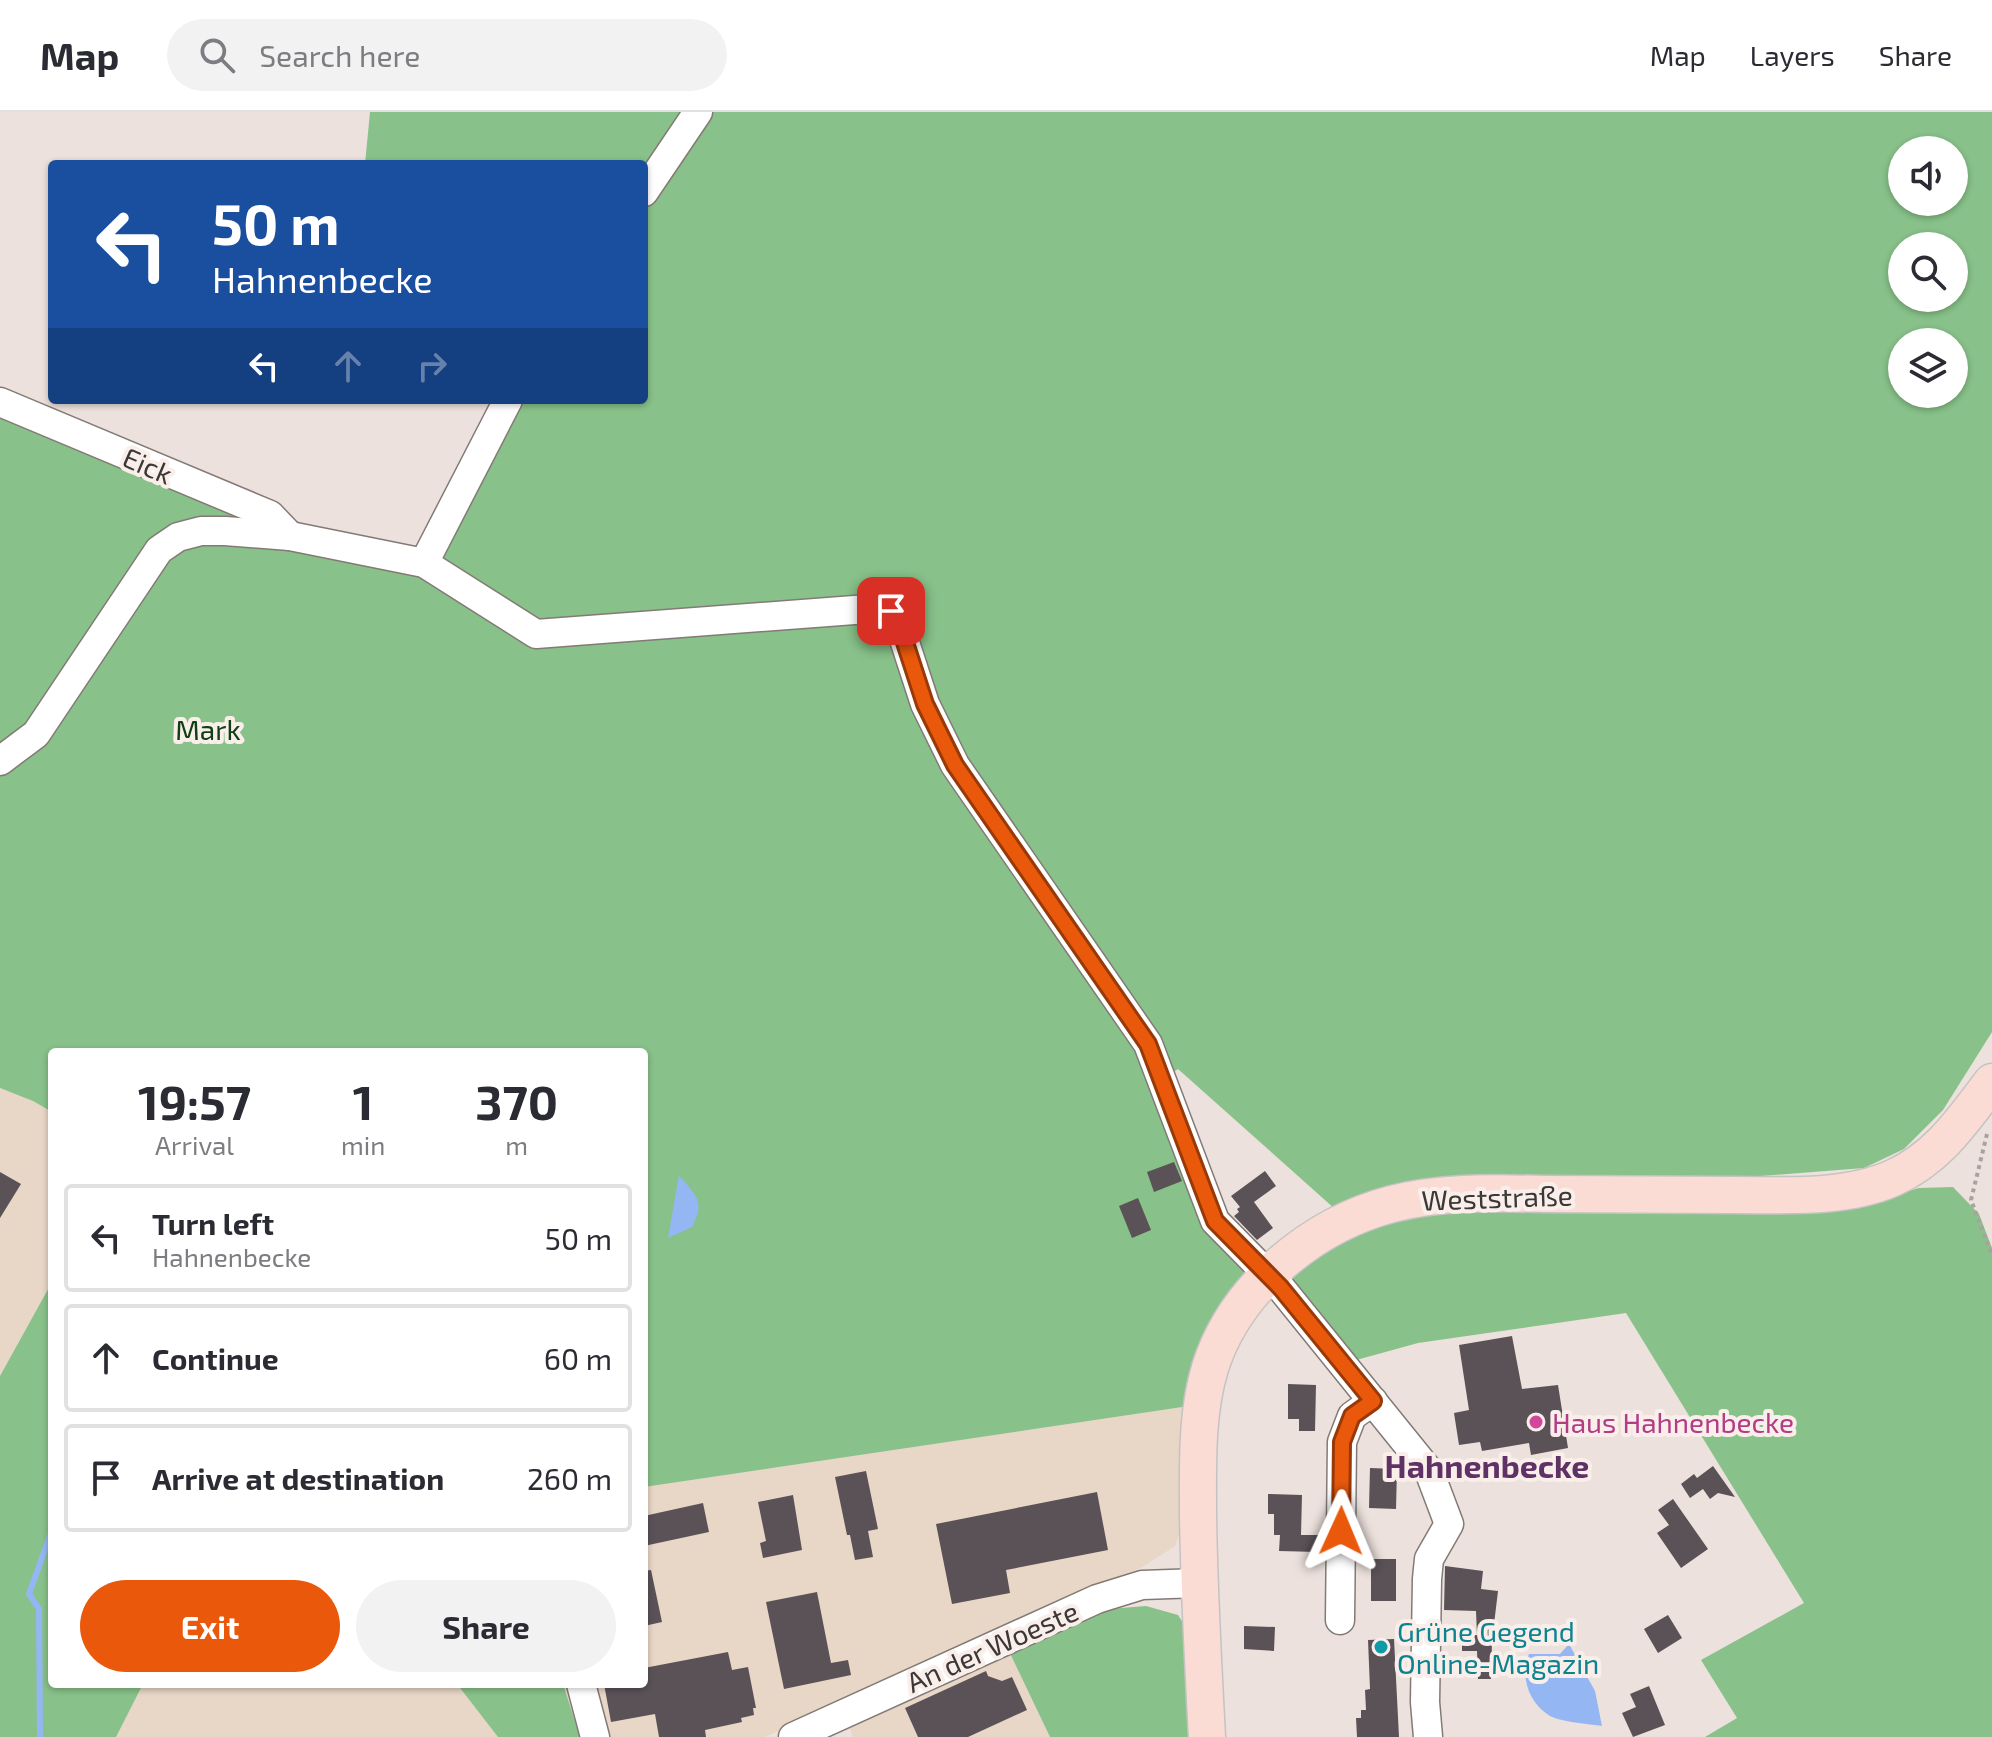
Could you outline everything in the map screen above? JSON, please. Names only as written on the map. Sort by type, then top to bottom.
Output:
[{"type":"main road","name":"Weststraße","points":[[1207,1737],[1199,1583],[1199,1453],[1205,1391],[1211,1366],[1241,1307],[1267,1277],[1304,1244],[1359,1214],[1394,1203],[1434,1196],[1486,1193],[1765,1195],[1867,1187],[1913,1168],[1934,1153],[1992,1082]]},
{"type":"street","points":[[648,186],[698,112]]},
{"type":"street","name":"Eick","points":[[0,402],[270,515],[290,536]]},
{"type":"street","points":[[424,563],[506,404]]},
{"type":"street","points":[[0,761],[36,734],[159,550],[178,537],[201,531],[290,536],[424,563],[536,634],[784,614],[881,608],[891,611],[897,618],[925,704],[955,765],[1148,1044],[1215,1221],[1281,1288],[1429,1471],[1449,1524],[1429,1559],[1427,1579],[1425,1702],[1428,1737]]},
{"type":"street","points":[[1340,1620],[1342,1442],[1352,1416],[1373,1401]]},
{"type":"street","name":"An der Woeste","points":[[793,1737],[1097,1599],[1142,1585],[1199,1583]]},
{"type":"street","points":[[582,1688],[595,1737]]},
{"type":"path","points":[[1989,1126],[1971,1200],[1992,1255]]},
{"type":"shaded area","points":[[0,1088],[48,1110],[48,1289],[0,1376]]},
{"type":"shaded area","points":[[1189,1406],[1183,1524],[1175,1546],[1144,1566],[1002,1635],[1050,1737],[853,1737],[840,1703],[765,1737],[580,1737],[564,1688],[648,1688],[648,1486]]},
{"type":"shaded area","points":[[141,1688],[460,1688],[498,1737],[116,1737]]},
{"type":"green space","points":[[370,112],[685,112],[648,169],[648,160],[365,160]]},
{"type":"green space","points":[[704,112],[1992,112],[1992,1032],[1943,1110],[1904,1149],[1864,1168],[1335,1209],[1178,1069],[1165,1078],[928,700],[908,615],[537,629],[428,561],[515,404],[648,404],[648,201]]},
{"type":"green space","name":"Mark","points":[[0,405],[259,515],[424,566],[534,639],[886,614],[919,706],[1142,1047],[1258,1276],[1189,1406],[648,1486],[648,1048],[48,1048],[48,1110],[0,1088],[0,775],[10,771],[0,767]]},
{"type":"green space","points":[[1953,1187],[1979,1214],[1992,1248],[1992,1737],[1705,1737],[1737,1718],[1701,1660],[1804,1603],[1626,1313],[1418,1343],[1349,1362],[1289,1283],[1310,1259],[1335,1238],[1434,1209],[1874,1201],[1919,1188]]},
{"type":"green space","points":[[48,1289],[48,1688],[141,1688],[116,1737],[0,1737],[0,1376]]},
{"type":"green space","points":[[1146,1606],[1178,1615],[1184,1624],[1189,1737],[1050,1737],[1007,1647],[1097,1610]]},
{"type":"green space","points":[[460,1688],[564,1688],[580,1737],[498,1737]]},
{"type":"water","points":[[679,1175],[697,1199],[698,1211],[692,1227],[668,1238]]},
{"type":"water","points":[[1569,1644],[1595,1691],[1602,1726],[1550,1716],[1531,1696],[1525,1671],[1529,1654],[1560,1654]]},
{"type":"building","points":[[1174,1162],[1182,1181],[1154,1192],[1147,1172]]},
{"type":"building","points":[[1265,1171],[1276,1186],[1254,1202],[1273,1228],[1257,1240],[1234,1216],[1240,1207],[1231,1196]]},
{"type":"building","points":[[0,1172],[21,1184],[0,1218]]},
{"type":"building","points":[[1138,1198],[1151,1230],[1132,1238],[1119,1206]]},
{"type":"building","points":[[1512,1336],[1522,1389],[1558,1385],[1568,1448],[1531,1455],[1529,1443],[1482,1451],[1480,1442],[1459,1445],[1454,1413],[1469,1410],[1459,1345]]},
{"type":"building","points":[[1288,1384],[1316,1385],[1315,1431],[1299,1431],[1299,1419],[1288,1419]]},
{"type":"building","points":[[1713,1466],[1735,1497],[1718,1493],[1710,1499],[1703,1489],[1690,1498],[1681,1484],[1694,1474],[1697,1478]]},
{"type":"building","points":[[1370,1468],[1397,1469],[1396,1509],[1369,1508]]},
{"type":"building","points":[[866,1471],[878,1529],[868,1531],[873,1557],[855,1560],[835,1477]]},
{"type":"building","points":[[1097,1492],[1108,1550],[1006,1570],[1010,1593],[952,1604],[936,1524]]},
{"type":"building","points":[[1268,1494],[1302,1495],[1301,1535],[1319,1535],[1318,1552],[1279,1551],[1280,1535],[1274,1535],[1274,1514],[1268,1514]]},
{"type":"building","points":[[793,1495],[802,1550],[763,1558],[760,1543],[766,1541],[758,1502]]},
{"type":"building","points":[[1673,1499],[1708,1549],[1681,1568],[1657,1533],[1669,1525],[1658,1510]]},
{"type":"building","points":[[703,1503],[709,1532],[648,1545],[648,1515]]},
{"type":"building","points":[[1371,1559],[1396,1559],[1396,1601],[1371,1601]]},
{"type":"building","points":[[1445,1566],[1483,1571],[1481,1589],[1498,1591],[1491,1679],[1478,1679],[1477,1651],[1462,1651],[1462,1636],[1477,1635],[1476,1611],[1444,1610]]},
{"type":"building","points":[[648,1570],[651,1570],[662,1622],[648,1625]]},
{"type":"building","points":[[817,1592],[831,1663],[848,1660],[851,1675],[784,1689],[766,1602]]},
{"type":"building","points":[[1668,1615],[1682,1638],[1658,1653],[1644,1629]]},
{"type":"building","points":[[1244,1626],[1275,1627],[1274,1651],[1244,1649]]},
{"type":"building","points":[[1394,1639],[1399,1737],[1357,1737],[1356,1718],[1361,1718],[1361,1710],[1366,1710],[1365,1690],[1370,1689],[1368,1640]]},
{"type":"building","points":[[728,1652],[732,1670],[748,1667],[756,1708],[753,1708],[754,1715],[741,1718],[742,1722],[705,1730],[706,1737],[659,1737],[655,1714],[611,1722],[605,1688],[648,1688],[648,1667]]},
{"type":"building","points":[[986,1671],[988,1676],[1002,1681],[1012,1677],[1027,1710],[968,1737],[918,1737],[905,1708]]},
{"type":"building","points":[[1649,1686],[1665,1725],[1633,1737],[1622,1713],[1636,1707],[1630,1694]]},
{"type":"waterway","points":[[40,1737],[39,1609],[29,1594],[48,1541]]},
{"type":"place","name":"Haus Hahnenbecke","points":[[1536,1422]]},
{"type":"place","name":"Grüne Gegend Online-Magazin","points":[[1381,1647]]},
{"type":"district","name":"Hahnenbecke","points":[[1487,1465]]},
{"type":"route","points":[[891,611],[897,618],[925,704],[955,765],[1148,1044],[1215,1221],[1281,1288],[1373,1401],[1360,1408],[1346,1425],[1342,1442],[1341,1531]]}]
